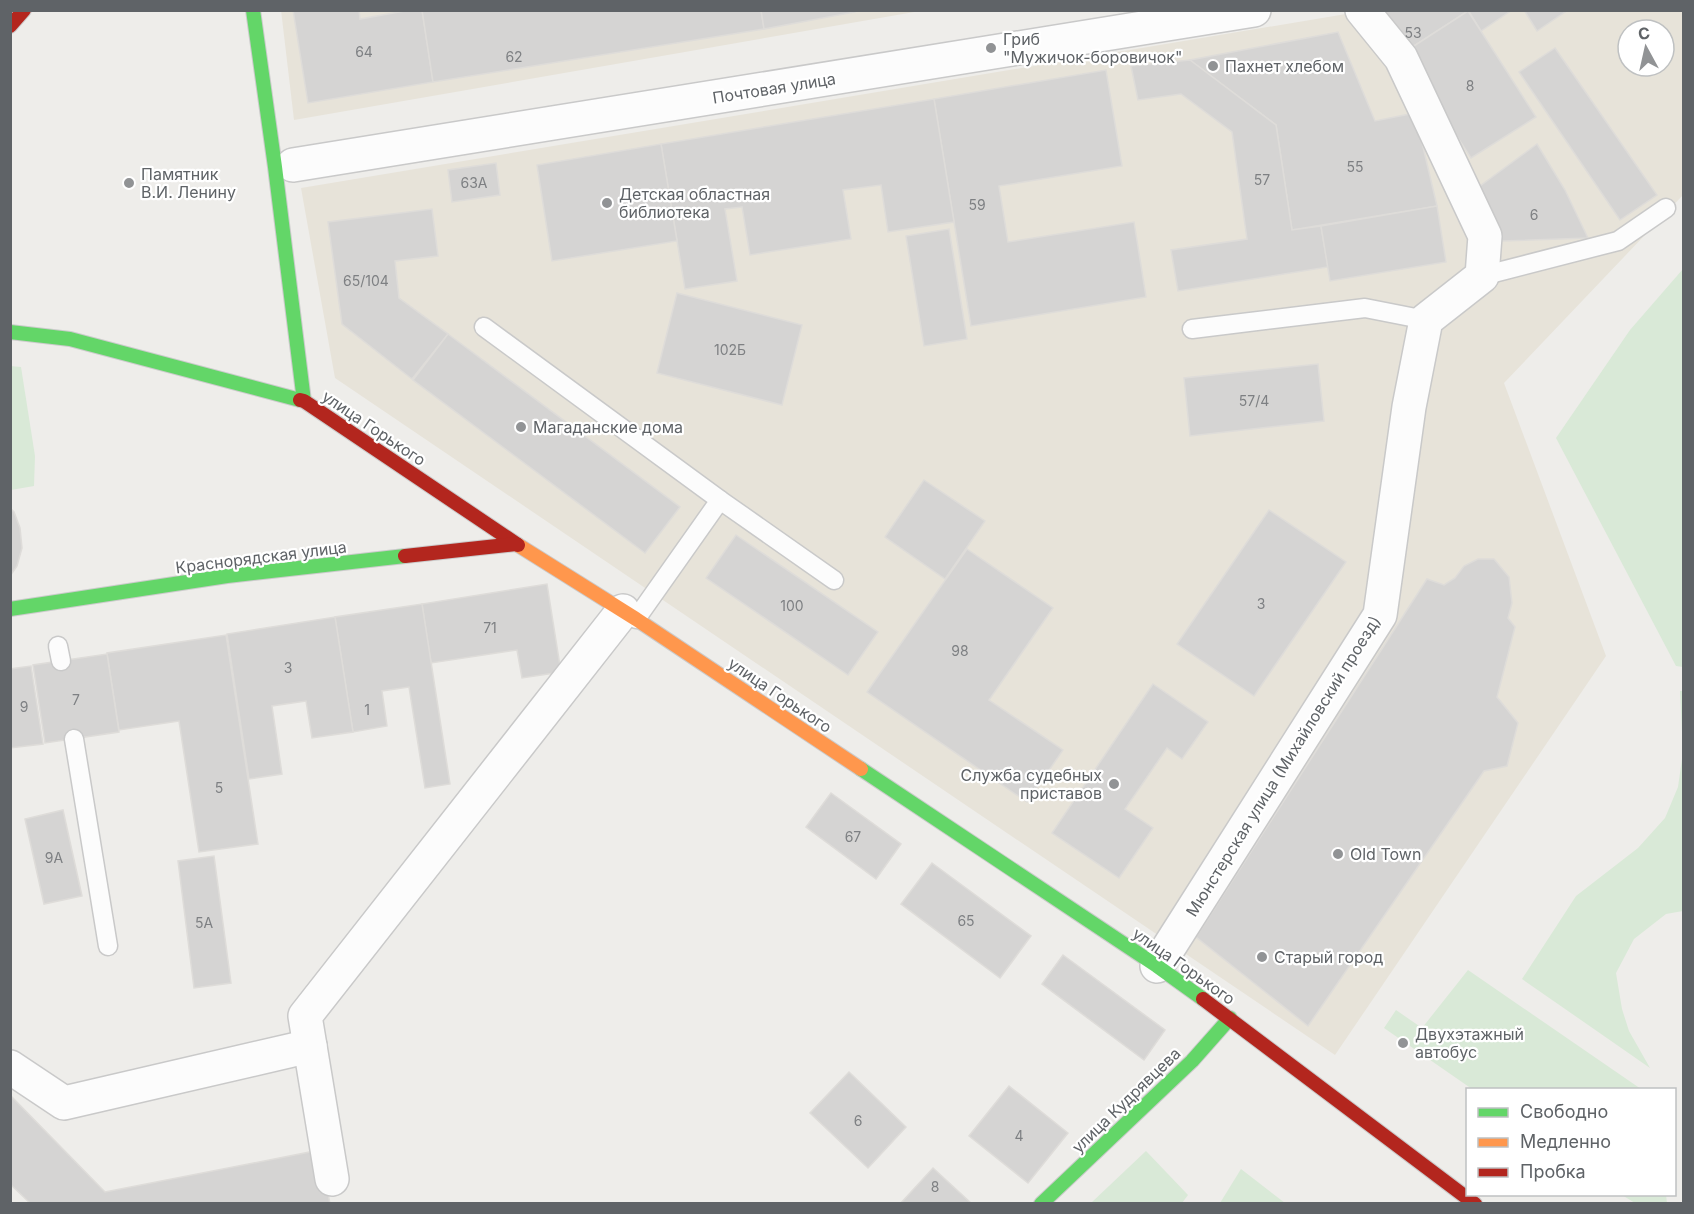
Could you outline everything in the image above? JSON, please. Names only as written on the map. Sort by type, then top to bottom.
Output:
[{"type":"street","points":[[10,26],[24,10]]},
{"type":"street","points":[[253,10],[304,401]]},
{"type":"street","name":"Почтовая улица","points":[[293,165],[1254,10]]},
{"type":"street","points":[[1362,10],[1401,58],[1485,236],[1482,276],[1426,320]]},
{"type":"street","name":"Мюнстерская улица (Михайловский проезд)","points":[[1157,966],[1380,615],[1409,407],[1426,320]]},
{"type":"street","name":"улица Горького","points":[[10,332],[70,339],[304,401],[516,544],[629,615],[1157,966],[1230,1018],[1475,1203]]},
{"type":"street","name":"Краснорядская улица","points":[[10,609],[227,576],[516,544]]},
{"type":"street","points":[[332,1179],[304,1016],[629,615]]},
{"type":"street","name":"улица Кудрявцева","points":[[1041,1203],[1192,1061],[1230,1018]]},
{"type":"street","points":[[10,1066],[64,1103],[310,1046]]},
{"type":"lane","points":[[1482,276],[1618,241],[1666,208]]},
{"type":"lane","points":[[1192,329],[1365,308],[1426,320]]},
{"type":"lane","points":[[484,327],[720,500],[834,580]]},
{"type":"lane","points":[[629,615],[720,500]]},
{"type":"lane","points":[[74,739],[108,946]]},
{"type":"shaded area","points":[[281,10],[920,11],[294,120]]},
{"type":"shaded area","points":[[1351,11],[1683,11],[1683,195],[1504,383],[1606,656],[1335,1055],[335,378],[301,188],[1346,14]]},
{"type":"green space","points":[[1683,269],[1683,667],[1676,666],[1556,438],[1630,330]]},
{"type":"green space","points":[[10,366],[21,367],[35,456],[34,486],[11,490]]},
{"type":"green space","points":[[1680,691],[1684,691],[1683,911],[1666,914],[1634,939],[1616,973],[1622,1009],[1629,1031],[1650,1068],[1522,979],[1576,896],[1638,848],[1665,818],[1678,787],[1683,752]]},
{"type":"green space","points":[[1468,970],[1640,1088],[1471,1088],[1384,1028],[1396,1010],[1422,1028]]},
{"type":"green space","points":[[1146,1151],[1188,1195],[1182,1203],[1091,1203]]},
{"type":"green space","points":[[1241,1169],[1285,1203],[1220,1203]]},
{"type":"green space","points":[[1624,1196],[1666,1196],[1667,1203],[1635,1203]]},
{"type":"building","points":[[293,10],[359,10],[360,19],[422,10],[433,82],[308,103]]},
{"type":"building","points":[[422,10],[761,10],[764,29],[433,82]]},
{"type":"building","points":[[761,10],[855,10],[855,12],[764,29]]},
{"type":"building","points":[[1376,10],[1468,11],[1403,53]]},
{"type":"building","points":[[1468,10],[1512,10],[1481,31]]},
{"type":"building","points":[[1524,10],[1568,10],[1537,31]]},
{"type":"building","points":[[1468,11],[1536,117],[1471,158],[1403,53]]},
{"type":"building","points":[[1338,32],[1375,121],[1415,113],[1437,206],[1292,230],[1276,125],[1190,60]]},
{"type":"building","points":[[1555,48],[1657,195],[1620,220],[1519,72]]},
{"type":"building","points":[[1190,60],[1276,125],[1292,230],[1321,226],[1328,267],[1178,291],[1171,250],[1247,239],[1232,132],[1181,94],[1138,100],[1131,66]]},
{"type":"building","points":[[1106,70],[1122,166],[999,186],[1008,242],[1134,222],[1146,297],[971,326],[934,99]]},
{"type":"building","points":[[934,99],[954,222],[888,232],[881,185],[843,190],[851,239],[750,255],[742,207],[725,209],[737,281],[685,289],[661,144]]},
{"type":"building","name":"Детская областная библиотека","points":[[661,144],[677,241],[552,261],[537,165]]},
{"type":"building","points":[[1537,144],[1565,190],[1588,238],[1502,241],[1480,186]]},
{"type":"building","points":[[496,163],[500,195],[452,202],[448,170]]},
{"type":"building","points":[[1437,206],[1446,262],[1330,281],[1321,226]]},
{"type":"building","points":[[432,209],[438,256],[395,261],[399,298],[448,334],[412,379],[342,324],[328,222]]},
{"type":"building","points":[[949,229],[967,339],[924,346],[906,236]]},
{"type":"building","points":[[677,293],[802,325],[782,405],[657,373]]},
{"type":"building","points":[[448,334],[680,507],[645,553],[413,380]]},
{"type":"building","points":[[1318,364],[1324,421],[1190,436],[1184,378]]},
{"type":"building","points":[[924,480],[985,521],[945,579],[885,537]]},
{"type":"building","points":[[10,508],[20,528],[22,548],[17,566],[10,576]]},
{"type":"building","points":[[1269,510],[1346,562],[1254,696],[1177,644]]},
{"type":"building","points":[[736,535],[878,632],[848,675],[706,578]]},
{"type":"building","points":[[967,549],[1053,608],[989,700],[1063,750],[1027,802],[867,692]]},
{"type":"building","name":"Old Town","points":[[1478,559],[1494,559],[1509,577],[1512,603],[1508,618],[1515,627],[1497,697],[1518,723],[1507,766],[1484,771],[1308,1026],[1196,937],[1427,579],[1444,585],[1455,578],[1464,566]]},
{"type":"building","points":[[547,584],[561,672],[522,678],[517,650],[431,663],[422,604]]},
{"type":"building","points":[[422,604],[450,784],[425,788],[409,687],[382,691],[387,726],[353,732],[335,617]]},
{"type":"building","points":[[335,617],[353,732],[312,738],[306,701],[272,706],[282,774],[249,779],[227,634]]},
{"type":"building","points":[[226,635],[258,844],[199,852],[179,721],[119,730],[107,653]]},
{"type":"building","points":[[107,654],[119,732],[45,743],[33,665]]},
{"type":"building","points":[[31,666],[43,744],[10,748],[10,669]]},
{"type":"building","name":"Служба судебных приставов","points":[[1153,684],[1208,722],[1182,759],[1167,748],[1125,809],[1153,828],[1119,878],[1052,833]]},
{"type":"building","points":[[831,793],[901,844],[876,879],[806,827]]},
{"type":"building","points":[[63,810],[82,896],[44,904],[25,819]]},
{"type":"building","points":[[214,856],[231,983],[194,988],[178,861]]},
{"type":"building","points":[[932,863],[1031,936],[1000,978],[901,904]]},
{"type":"building","points":[[1063,955],[1165,1030],[1144,1060],[1042,984]]},
{"type":"building","points":[[849,1072],[906,1127],[868,1168],[810,1113]]},
{"type":"building","points":[[1009,1086],[1068,1133],[1028,1183],[969,1136]]},
{"type":"building","points":[[10,1095],[105,1192],[320,1150],[330,1204],[31,1204],[10,1184]]},
{"type":"building","points":[[933,1168],[972,1204],[900,1204]]},
{"type":"traffic: fast","points":[[253,10],[304,401]]},
{"type":"traffic: fast","points":[[10,332],[70,339],[300,400]]},
{"type":"traffic: fast","points":[[10,609],[227,576],[405,556]]},
{"type":"traffic: fast","points":[[861,769],[1203,999]]},
{"type":"traffic: fast","points":[[1041,1204],[1192,1061],[1230,1018]]},
{"type":"traffic: slow","points":[[518,545],[636,619],[861,769]]},
{"type":"traffic: jam","points":[[10,26],[24,10]]},
{"type":"traffic: jam","points":[[300,400],[518,545]]},
{"type":"traffic: jam","points":[[405,556],[516,544]]},
{"type":"traffic: jam","points":[[1203,999],[1475,1204]]},
{"type":"place","name":"Гриб \"Мужичок-боровичок\"","points":[[991,48]]},
{"type":"place","name":"Пахнет хлебом","points":[[1213,66]]},
{"type":"place","name":"Памятник В.И. Ленину","points":[[129,183]]},
{"type":"place","name":"Детская областная библиотека","points":[[607,203]]},
{"type":"place","name":"Магаданские дома","points":[[521,427]]},
{"type":"place","name":"Служба судебных приставов","points":[[1114,784]]},
{"type":"place","name":"Old Town","points":[[1338,854]]},
{"type":"place","name":"Старый город","points":[[1262,957]]},
{"type":"place","name":"Двухэтажный автобус","points":[[1403,1043]]}]
